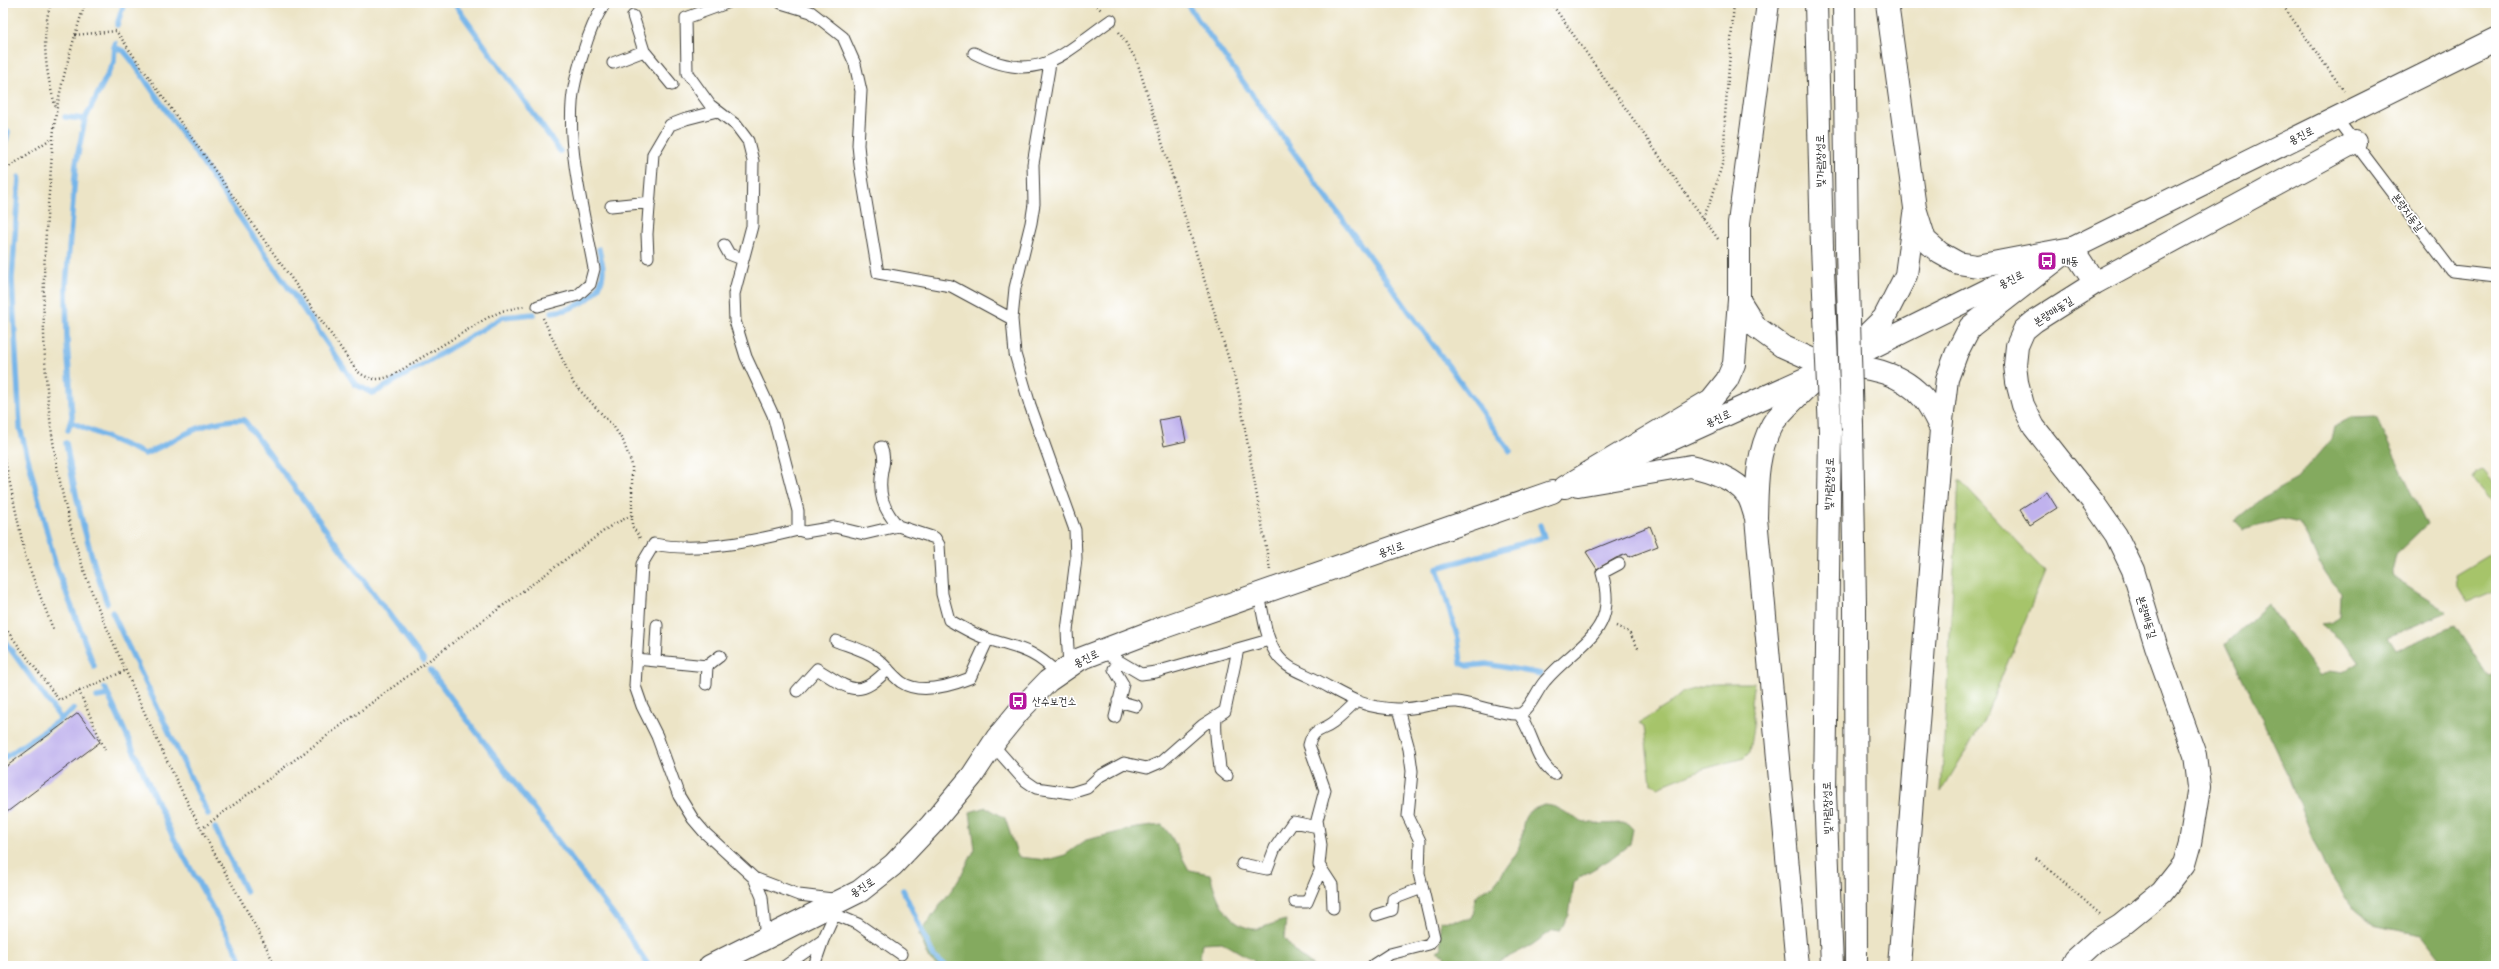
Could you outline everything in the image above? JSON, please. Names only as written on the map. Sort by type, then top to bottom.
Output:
[{"type":"main road","points":[[1559,490],[1711,400],[1727,380],[1734,364],[1738,300],[1739,223],[1768,3]]},
{"type":"main road","name":"빛가람장성로","points":[[1816,3],[1822,247],[1830,431],[1825,793],[1832,966]]},
{"type":"main road","name":"빛가람장성로","points":[[1844,3],[1846,249],[1852,424],[1855,604],[1856,966]]},
{"type":"main road","points":[[1887,3],[1915,208],[1925,240],[1940,253],[1958,263],[1977,266],[2072,248]]},
{"type":"main road","name":"용진로","points":[[710,966],[838,907],[893,865],[931,825],[967,782],[992,744],[1020,710],[1048,681],[1080,659],[1110,656],[1266,592],[1559,490],[1832,367],[2336,118],[2357,110],[2410,80],[2496,39]]},
{"type":"main road","name":"본량매동길","points":[[2072,966],[2075,960],[2097,940],[2117,928],[2162,892],[2184,864],[2190,843],[2199,787],[2195,755],[2156,646],[2133,570],[2116,536],[2093,502],[2034,427],[2023,405],[2017,382],[2015,365],[2017,346],[2024,330],[2035,321],[2095,283],[2355,142]]},
{"type":"main road","points":[[1797,966],[1756,518],[1757,475],[1763,447],[1773,423],[1884,318],[1906,276],[1915,208]]},
{"type":"main road","points":[[2072,248],[2095,283]]},
{"type":"main road","points":[[1899,966],[1941,429],[1947,380],[1957,352],[1970,327],[2072,248]]},
{"type":"main road","points":[[1738,300],[1756,327],[1775,342],[1832,367],[1885,371],[1905,382],[1924,399],[1941,429]]},
{"type":"main road","points":[[1559,490],[1691,466],[1709,470],[1734,484],[1747,494],[1756,518]]},
{"type":"lane","points":[[538,306],[578,295],[590,284],[594,269],[572,139],[572,103],[577,74],[586,43],[599,12],[605,3]]},
{"type":"lane","points":[[727,3],[686,18],[687,73],[710,105],[736,125],[748,141],[753,161],[752,226],[742,259],[734,294],[735,321],[746,357],[773,415],[798,511],[798,530]]},
{"type":"lane","points":[[781,3],[811,12],[843,37],[855,64],[860,91],[858,145],[860,165],[878,273],[951,286],[1012,319]]},
{"type":"lane","points":[[633,16],[644,51],[670,86],[687,73]]},
{"type":"lane","points":[[974,53],[992,62],[1018,67],[1036,67],[1050,63],[1111,20]]},
{"type":"lane","points":[[613,63],[644,51]]},
{"type":"lane","points":[[901,954],[858,924],[838,907],[754,878],[705,833],[679,796],[657,736],[642,706],[635,686],[642,564],[654,544],[676,549],[771,537],[798,530],[805,532],[835,527],[864,534],[898,526],[935,538],[939,545],[942,594],[949,620],[988,640],[1021,648],[1042,658],[1063,671],[1076,559],[1075,530],[1030,405],[1015,354],[1012,319],[1015,288],[1031,223],[1034,204],[1033,164],[1050,63]]},
{"type":"lane","points":[[648,257],[647,234],[653,154],[670,126],[686,119],[717,111]]},
{"type":"lane","name":"본량지동길","points":[[2336,118],[2452,271],[2496,276]]},
{"type":"lane","points":[[611,206],[650,202]]},
{"type":"lane","points":[[724,245],[729,254],[742,259]]},
{"type":"lane","points":[[881,447],[884,461],[880,491],[883,505],[898,526]]},
{"type":"lane","points":[[1266,592],[1269,640],[1280,658],[1292,670],[1314,679],[1356,702],[1365,705],[1398,709],[1457,702],[1482,706],[1515,715],[1522,713],[1552,673],[1592,637],[1600,627],[1606,591],[1602,573],[1619,564]]},
{"type":"lane","points":[[655,661],[657,626]]},
{"type":"lane","points":[[836,641],[876,658],[901,681],[912,688],[925,688],[959,682],[970,678],[988,640]]},
{"type":"lane","points":[[1110,656],[1141,674],[1156,672],[1269,640]]},
{"type":"lane","points":[[992,744],[1023,779],[1036,788],[1071,793],[1087,788],[1100,776],[1124,763],[1147,768],[1161,762],[1216,717],[1225,712],[1238,649]]},
{"type":"lane","points":[[636,660],[707,666],[720,656]]},
{"type":"lane","points":[[1110,656],[1114,669],[1123,684],[1115,717]]},
{"type":"lane","points":[[706,684],[707,666]]},
{"type":"lane","points":[[797,691],[818,669],[847,688],[856,690],[867,688],[888,669]]},
{"type":"lane","points":[[1118,701],[1136,706]]},
{"type":"lane","points":[[1295,902],[1307,902],[1321,869],[1318,820],[1325,790],[1308,745],[1318,729],[1332,724],[1356,702]]},
{"type":"lane","points":[[1373,965],[1390,954],[1432,942],[1434,937],[1432,922],[1419,873],[1420,841],[1408,816],[1412,771],[1409,749],[1398,709]]},
{"type":"lane","points":[[1519,714],[1527,724],[1545,768],[1554,774]]},
{"type":"lane","points":[[1216,717],[1216,749],[1220,757],[1220,770],[1227,776]]},
{"type":"lane","points":[[1242,864],[1266,869],[1275,848],[1293,822],[1318,827]]},
{"type":"lane","points":[[1321,869],[1332,885],[1333,908]]},
{"type":"lane","points":[[754,878],[762,897],[766,940]]},
{"type":"lane","points":[[1376,915],[1392,910],[1393,899],[1422,888]]},
{"type":"lane","points":[[814,966],[823,940],[838,907]]},
{"type":"lane","points":[[785,966],[823,940]]},
{"type":"path","points":[[51,3],[46,18],[46,71],[57,111]]},
{"type":"path","points":[[85,3],[75,35],[57,111],[53,138],[42,304],[46,384],[52,442],[62,496],[74,542],[102,618],[202,829],[262,937],[275,966]]},
{"type":"path","points":[[1094,3],[1111,20],[1136,61],[1238,389],[1266,592]]},
{"type":"path","points":[[1551,3],[1720,243]]},
{"type":"path","points":[[1703,218],[1712,198],[1724,158],[1725,116],[1734,3]]},
{"type":"path","points":[[2281,3],[2357,110]]},
{"type":"path","points":[[75,35],[116,31],[356,371],[367,378],[380,380],[393,375],[502,311],[520,306],[538,306],[574,384],[614,427],[623,441],[632,465],[632,526],[641,540],[652,548]]},
{"type":"path","points":[[3,171],[53,138]]},
{"type":"path","points":[[3,451],[26,559],[53,629]]},
{"type":"path","points":[[202,829],[612,525],[632,515]]},
{"type":"path","points":[[1602,620],[1629,632],[1639,650]]},
{"type":"path","points":[[3,625],[59,700],[127,670]]},
{"type":"path","points":[[79,691],[105,750]]},
{"type":"path","points":[[2036,858],[2117,928]]},
{"type":"green space","points":[[2376,417],[2427,524],[2396,554],[2391,576],[2447,612],[2388,637],[2396,650],[2455,626],[2489,677],[2496,675],[2496,966],[2446,966],[2422,935],[2376,926],[2355,910],[2324,866],[2278,753],[2226,644],[2268,604],[2320,676],[2330,671],[2343,673],[2360,662],[2349,647],[2321,624],[2330,623],[2340,616],[2341,592],[2333,584],[2322,567],[2299,523],[2282,519],[2243,530],[2234,521],[2262,498],[2297,479],[2331,439],[2334,426],[2351,418]]},
{"type":"green space","points":[[2482,469],[2496,486],[2496,506],[2473,479],[2476,473]]},
{"type":"green space","points":[[1959,480],[2045,572],[1983,722],[1941,792]]},
{"type":"green space","points":[[2496,551],[2496,591],[2468,603],[2457,585],[2456,575]]},
{"type":"green space","points":[[1715,683],[1754,683],[1751,702],[1754,727],[1750,752],[1744,758],[1700,770],[1658,787],[1651,784],[1644,726],[1639,723],[1668,705],[1683,692]]},
{"type":"green space","points":[[1545,805],[1558,808],[1577,819],[1588,823],[1627,823],[1633,829],[1630,844],[1609,860],[1580,877],[1574,883],[1569,915],[1560,931],[1553,930],[1532,945],[1491,966],[1450,966],[1445,956],[1437,951],[1442,948],[1440,943],[1440,921],[1470,919],[1478,894],[1493,885],[1517,853],[1521,842],[1524,822],[1529,812]]},
{"type":"green space","points":[[986,807],[1005,818],[1018,857],[1047,860],[1065,855],[1086,840],[1136,828],[1162,825],[1171,836],[1189,870],[1210,874],[1215,892],[1229,916],[1236,922],[1253,929],[1286,920],[1284,938],[1295,952],[1313,966],[1256,966],[1254,961],[1222,942],[1202,943],[1199,966],[937,966],[930,960],[919,934],[958,881],[975,849],[970,812]]},
{"type":"building","points":[[1181,416],[1186,441],[1164,446],[1159,420]]},
{"type":"building","points":[[2047,492],[2057,508],[2030,525],[2020,509]]},
{"type":"building","points":[[1650,526],[1658,546],[1629,557],[1627,554],[1616,558],[1597,569],[1586,552]]},
{"type":"building","points":[[78,713],[100,742],[3,815],[3,769]]},
{"type":"waterway","points":[[117,25],[124,3]]},
{"type":"waterway","points":[[454,3],[560,151]]},
{"type":"waterway","points":[[1186,3],[1510,451]]},
{"type":"waterway","points":[[65,117],[85,119],[114,62],[115,43]]},
{"type":"waterway","points":[[114,47],[124,51],[132,61],[355,384],[372,393],[378,391],[503,317],[534,314]]},
{"type":"waterway","points":[[68,430],[72,417],[67,342],[66,287],[76,163],[85,119]]},
{"type":"waterway","points":[[4,148],[8,132]]},
{"type":"waterway","points":[[19,177],[12,279],[20,428],[55,563],[94,666]]},
{"type":"waterway","points":[[552,312],[561,311],[578,305],[593,295],[602,279],[603,265],[599,249]]},
{"type":"waterway","points":[[71,422],[145,454],[204,426],[229,421],[244,420],[424,661]]},
{"type":"waterway","points":[[66,443],[83,524],[107,603]]},
{"type":"waterway","points":[[1540,525],[1544,537],[1437,568],[1458,639],[1461,663],[1468,666],[1487,664],[1541,674]]},
{"type":"waterway","points":[[112,612],[208,814]]},
{"type":"waterway","points":[[3,639],[61,719],[3,759]]},
{"type":"waterway","points":[[430,670],[626,932],[649,966]]},
{"type":"waterway","points":[[105,688],[173,837],[245,966]]},
{"type":"waterway","points":[[97,697],[108,695]]},
{"type":"waterway","points":[[61,719],[74,709]]},
{"type":"waterway","points":[[215,828],[246,892]]},
{"type":"waterway","points":[[903,890],[934,957],[945,966]]},
{"type":"place","name":"매동","points":[[2047,261]]},
{"type":"place","name":"산수보건소","points":[[1018,701]]}]
